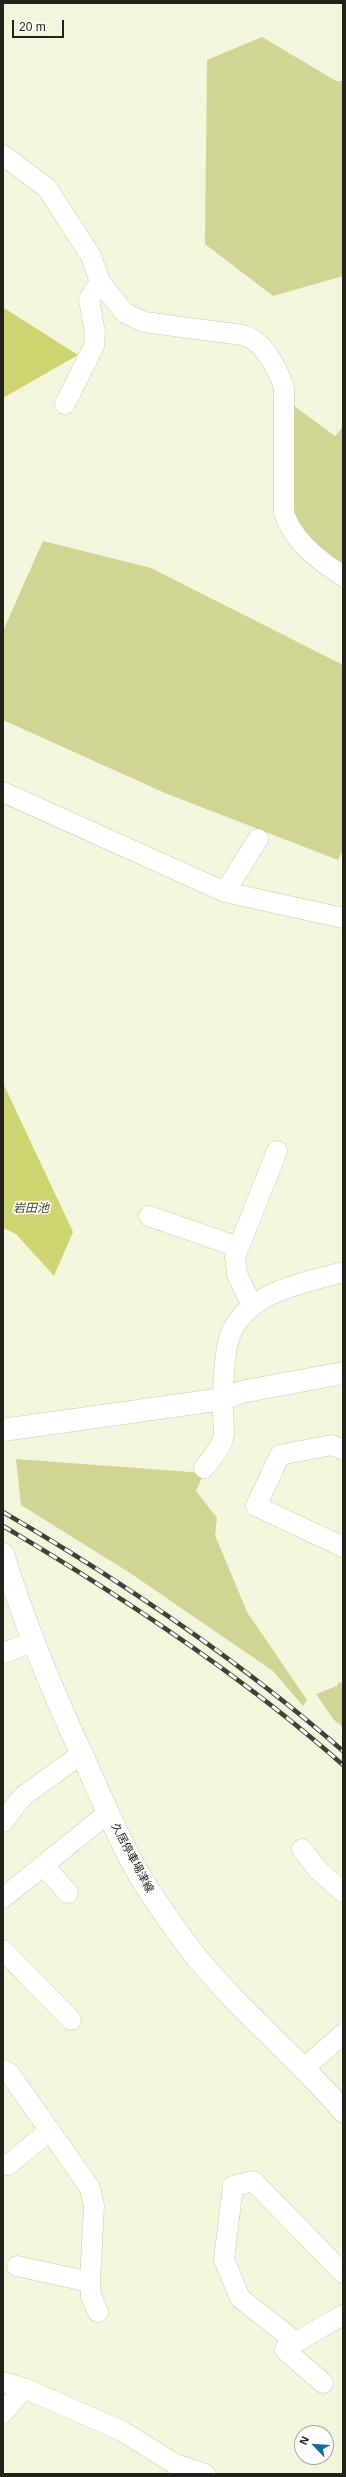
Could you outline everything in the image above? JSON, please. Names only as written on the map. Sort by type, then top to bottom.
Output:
[{"type":"main road","points":[[3,1430],[223,1399],[241,1392],[343,1373]]},
{"type":"main road","name":"久居停車場津線","points":[[3,1554],[32,1642],[66,1725],[108,1813],[148,1889],[190,1949],[228,1995],[343,2111]]},
{"type":"street","points":[[3,155],[47,188],[91,256],[100,282],[125,313],[144,322],[242,335],[251,337],[258,342],[280,374],[284,388],[284,513],[289,529],[330,568],[343,576]]},
{"type":"street","points":[[65,404],[94,346],[94,333],[89,299],[100,282]]},
{"type":"street","points":[[3,792],[225,892],[343,918]]},
{"type":"street","points":[[225,892],[258,838]]},
{"type":"street","points":[[252,1306],[234,1266],[238,1247],[277,1150]]},
{"type":"street","points":[[149,1216],[238,1247]]},
{"type":"street","points":[[204,1468],[225,1440],[223,1399],[229,1338],[241,1316],[257,1301],[288,1287],[343,1272]]},
{"type":"street","points":[[343,1450],[332,1445],[280,1455],[256,1506],[343,1547]]},
{"type":"street","points":[[3,1652],[32,1642]]},
{"type":"street","points":[[3,1822],[22,1797],[81,1754]]},
{"type":"street","points":[[3,1898],[108,1813]]},
{"type":"street","points":[[302,1849],[317,1869],[343,1892]]},
{"type":"street","points":[[44,1866],[68,1893]]},
{"type":"street","points":[[3,1950],[71,2020]]},
{"type":"street","points":[[303,2069],[343,2034]]},
{"type":"street","points":[[3,2070],[10,2074],[90,2188],[94,2206],[90,2296],[98,2312]]},
{"type":"street","points":[[3,2164],[8,2165],[50,2130]]},
{"type":"street","points":[[343,2273],[253,2181],[233,2186],[226,2244],[226,2264],[240,2298],[296,2342],[343,2315]]},
{"type":"street","points":[[17,2266],[90,2282]]},
{"type":"street","points":[[291,2338],[285,2350],[323,2383]]},
{"type":"street","points":[[3,2382],[24,2388],[122,2431],[175,2464],[205,2474]]},
{"type":"street","points":[[3,2413],[24,2388]]},
{"type":"shaded area","points":[[262,37],[336,81],[343,81],[343,276],[273,296],[205,244],[207,60]]},
{"type":"shaded area","points":[[293,405],[335,436],[343,427],[343,565],[300,530],[291,504]]},
{"type":"shaded area","points":[[43,541],[151,568],[343,665],[343,850],[338,860],[165,793],[3,720],[3,631]]},
{"type":"shaded area","points":[[16,1459],[204,1473],[196,1491],[217,1518],[215,1535],[247,1612],[307,1700],[303,1706],[273,1671],[130,1573],[21,1505]]},
{"type":"shaded area","points":[[339,1682],[343,1684],[343,1727],[334,1720],[316,1694],[337,1686]]},
{"type":"water","points":[[3,301],[4,308],[78,355],[3,398]]},
{"type":"water","name":"岩田池","points":[[3,1083],[73,1232],[54,1276],[16,1234],[3,1228]]},
{"type":"railway","points":[[3,1512],[92,1566],[179,1623],[221,1653],[303,1717],[343,1751]]},
{"type":"railway","points":[[3,1526],[135,1608],[222,1668],[304,1732],[343,1765]]}]
